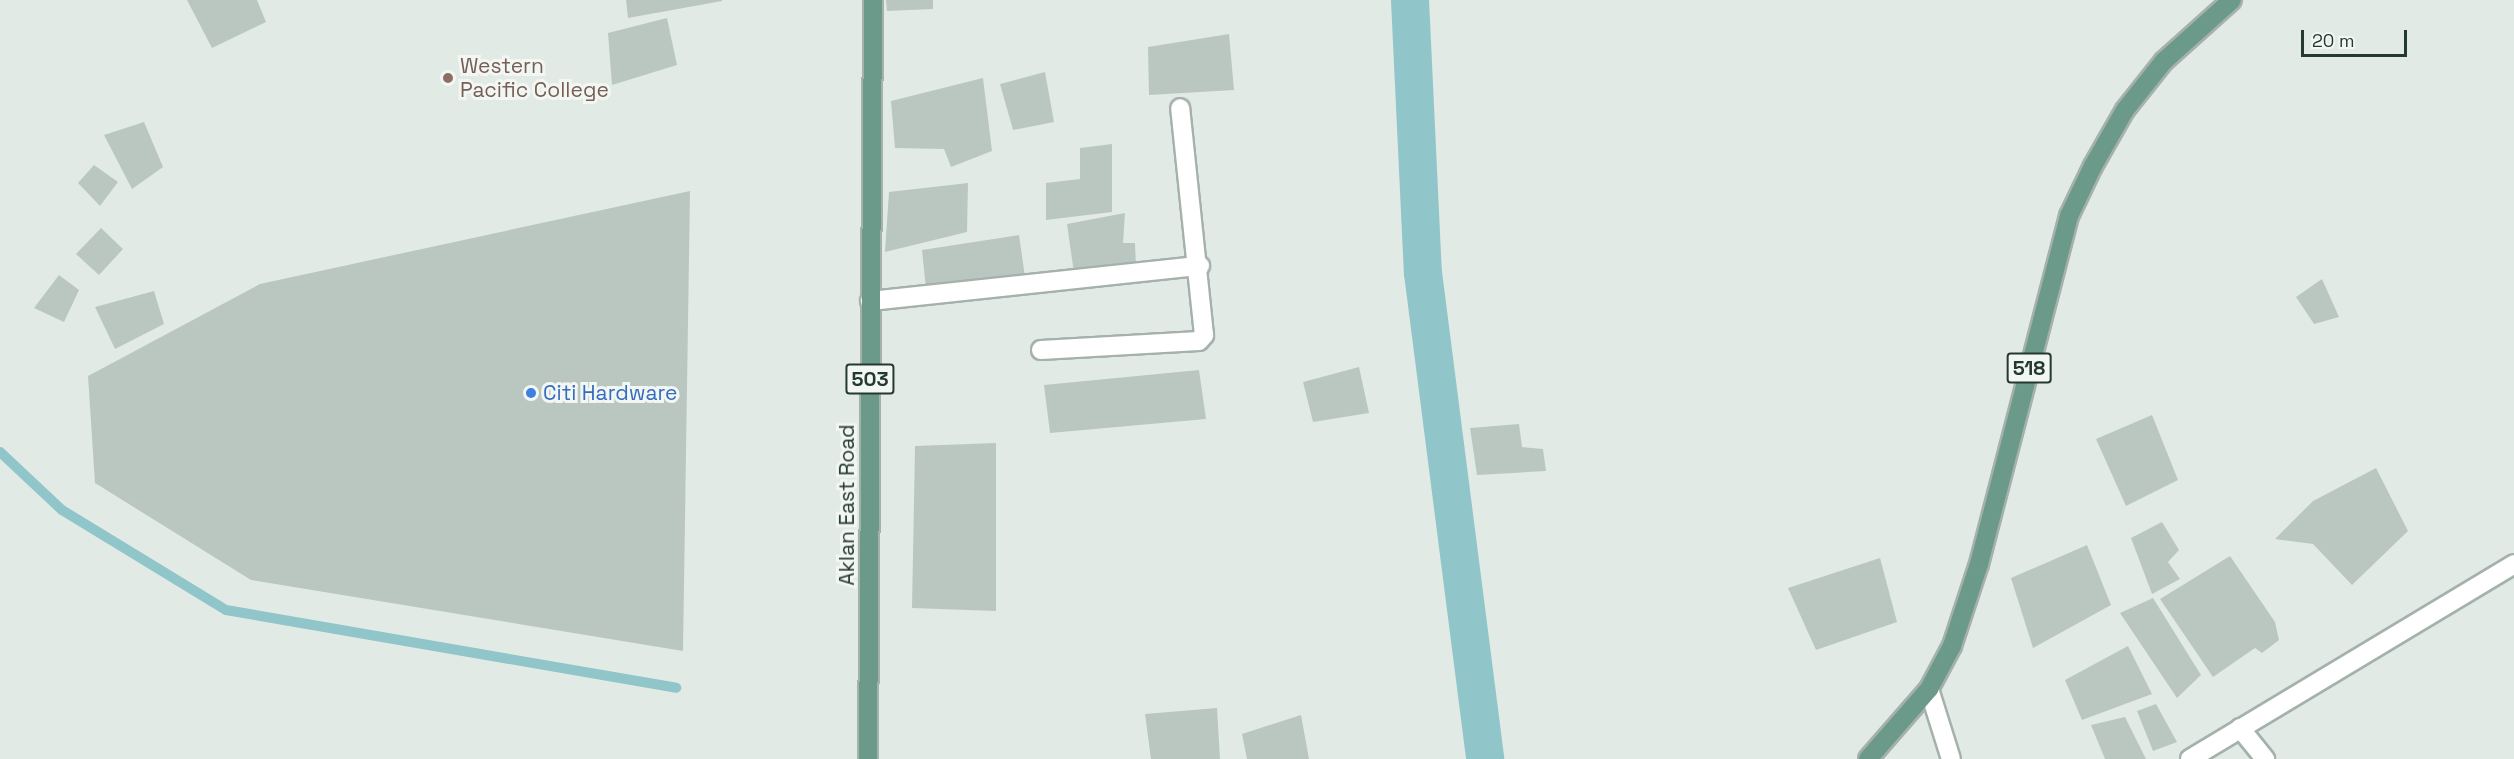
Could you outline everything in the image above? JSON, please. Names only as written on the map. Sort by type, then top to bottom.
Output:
[{"type":"main road","name":"Aklan East Road","points":[[868,759],[873,0]]},
{"type":"main road","name":"518","points":[[1868,759],[1929,689],[1952,646],[1979,564],[2069,216],[2125,110],[2164,61],[2232,0]]},
{"type":"street","points":[[1041,350],[1199,341],[1205,329],[1200,266],[1180,108]]},
{"type":"street","points":[[870,301],[1200,266]]},
{"type":"street","points":[[2190,759],[2514,564]]},
{"type":"street","points":[[1929,689],[1951,759]]},
{"type":"street","points":[[2240,728],[2265,759]]},
{"type":"building","points":[[187,0],[257,0],[266,22],[212,48]]},
{"type":"building","points":[[626,0],[722,0],[722,1],[628,18]]},
{"type":"building","points":[[886,0],[933,0],[933,9],[887,11]]},
{"type":"building","points":[[667,18],[677,65],[612,85],[608,33]]},
{"type":"building","points":[[1229,34],[1234,90],[1149,95],[1148,47]]},
{"type":"building","points":[[1045,72],[1054,122],[1013,130],[1000,84]]},
{"type":"building","points":[[983,78],[992,151],[951,167],[944,149],[895,148],[891,101]]},
{"type":"building","points":[[144,122],[163,167],[132,189],[104,135]]},
{"type":"building","points":[[1112,144],[1112,212],[1046,220],[1046,183],[1080,179],[1080,148]]},
{"type":"building","points":[[94,165],[118,182],[100,206],[78,183]]},
{"type":"building","points":[[968,183],[967,232],[885,252],[889,192]]},
{"type":"building","points":[[690,191],[683,651],[251,580],[95,483],[88,376],[260,284]]},
{"type":"building","points":[[1125,213],[1123,243],[1135,243],[1136,267],[1074,273],[1067,224]]},
{"type":"building","points":[[101,228],[123,249],[99,275],[76,254]]},
{"type":"building","points":[[1019,235],[1025,277],[926,289],[922,250]]},
{"type":"building","points":[[59,275],[79,290],[64,322],[34,308]]},
{"type":"building","points":[[2322,279],[2339,317],[2314,324],[2296,297]]},
{"type":"building","points":[[154,291],[164,324],[115,349],[95,307]]},
{"type":"building","points":[[1359,367],[1369,413],[1313,422],[1303,382]]},
{"type":"building","points":[[1199,370],[1206,419],[1050,433],[1044,385]]},
{"type":"building","points":[[2152,415],[2178,480],[2126,506],[2096,439]]},
{"type":"building","points":[[1519,424],[1522,447],[1543,449],[1546,471],[1477,475],[1470,428]]},
{"type":"building","points":[[996,443],[996,611],[912,608],[915,446]]},
{"type":"building","points":[[2376,468],[2408,531],[2352,585],[2313,544],[2275,539],[2313,501]]},
{"type":"building","points":[[2162,522],[2179,550],[2168,562],[2180,579],[2152,594],[2131,538]]},
{"type":"building","points":[[2087,545],[2111,605],[2033,648],[2011,578]]},
{"type":"building","points":[[2230,556],[2275,622],[2279,640],[2262,653],[2255,648],[2213,677],[2160,599]]},
{"type":"building","points":[[1880,558],[1897,622],[1816,650],[1788,588]]},
{"type":"building","points":[[2153,598],[2201,675],[2177,698],[2120,613]]},
{"type":"building","points":[[2128,646],[2152,694],[2082,720],[2065,680]]},
{"type":"building","points":[[2156,704],[2177,742],[2153,751],[2137,711]]},
{"type":"building","points":[[1217,708],[1220,759],[1151,759],[1145,714]]},
{"type":"building","points":[[1301,715],[1309,759],[1247,759],[1242,734]]},
{"type":"building","points":[[2125,717],[2146,759],[2105,759],[2091,725]]},
{"type":"waterway","points":[[1410,0],[1423,273],[1485,759]]},
{"type":"waterway","points":[[0,452],[62,510],[226,610],[676,688]]},
{"type":"place","name":"Western Pacific College","points":[[448,78]]},
{"type":"place","name":"Citi Hardware","points":[[531,393]]}]
